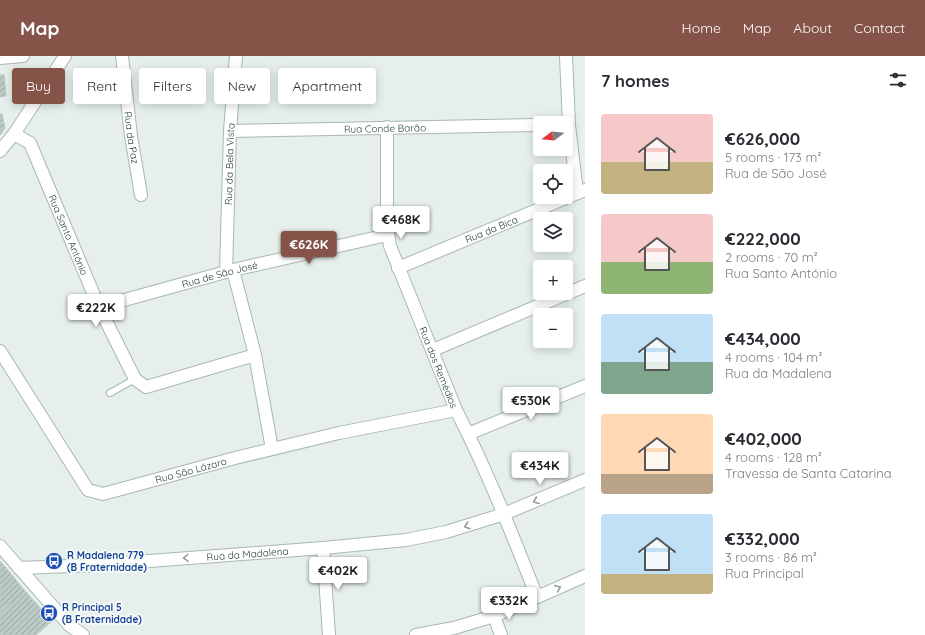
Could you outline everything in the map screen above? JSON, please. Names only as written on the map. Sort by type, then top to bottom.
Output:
[{"type":"street","points":[[0,58],[23,56]]},
{"type":"street","points":[[0,151],[14,134],[65,56]]},
{"type":"street","name":"Rua da Paz","points":[[122,56],[131,136],[141,195]]},
{"type":"street","name":"Rua da Bela Vista","points":[[236,56],[230,131],[230,271],[255,355],[272,449]]},
{"type":"street","points":[[566,56],[568,116]]},
{"type":"street","name":"Rua Conde Barão","points":[[230,131],[533,125]]},
{"type":"street","name":"Rua dos Remédios","points":[[387,127],[387,235],[398,268],[433,350],[456,410],[504,514],[537,597]]},
{"type":"street","name":"Rua Santo António","points":[[14,134],[30,143],[99,307],[135,379]]},
{"type":"street","points":[[573,150],[581,191]]},
{"type":"street","name":"Rua da Bica","points":[[398,268],[581,191]]},
{"type":"street","name":"Rua de São José","points":[[99,307],[230,271],[387,235]]},
{"type":"street","points":[[433,350],[585,286]]},
{"type":"street","name":"Rua São Lázaro","points":[[0,351],[88,490],[103,494],[272,449],[339,433],[456,410]]},
{"type":"street","points":[[135,379],[146,387],[255,355]]},
{"type":"street","points":[[468,434],[585,386]]},
{"type":"street","name":"Rua da Madalena","points":[[19,568],[96,565],[323,548],[406,540],[440,534],[504,514],[585,480]]},
{"type":"street","points":[[0,546],[69,624],[83,635]]},
{"type":"street","points":[[323,548],[329,635]]},
{"type":"street","points":[[416,635],[454,628],[494,616],[585,576]]},
{"type":"street","points":[[494,616],[501,635]]},
{"type":"lane","points":[[110,392],[135,379]]},
{"type":"building","points":[[0,75],[4,75],[6,96],[0,97]]},
{"type":"building","points":[[0,114],[2,114],[5,128],[0,135]]},
{"type":"building","points":[[0,561],[25,591],[0,614]]},
{"type":"building","points":[[25,591],[52,621],[36,635],[0,635],[0,614]]},
{"type":"place","name":"R Madalena 779 (B Fraternidade)","points":[[54,561]]},
{"type":"place","name":"R Principal 5 (B Fraternidade)","points":[[49,613]]}]
